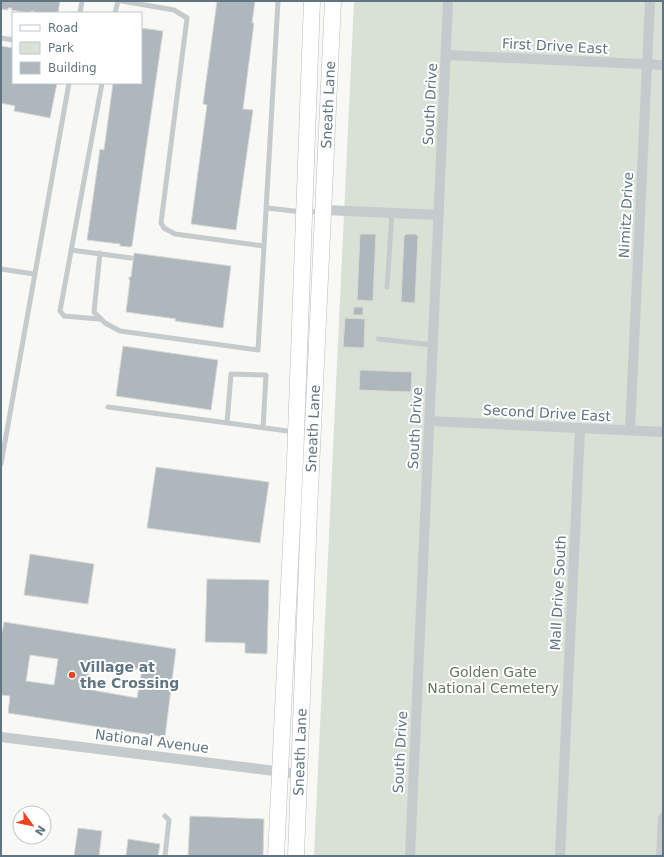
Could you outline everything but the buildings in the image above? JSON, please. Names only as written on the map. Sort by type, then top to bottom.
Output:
[{"type":"main road","name":"Sneath Lane","points":[[276,856],[296,432],[312,1]]},
{"type":"main road","name":"Sneath Lane","points":[[296,856],[309,512],[333,1]]},
{"type":"street","name":"South Drive","points":[[410,856],[448,1]]},
{"type":"street","name":"Nimitz Drive","points":[[630,430],[650,1]]},
{"type":"street","name":"First Drive East","points":[[446,55],[663,65]]},
{"type":"street","points":[[324,210],[439,215]]},
{"type":"street","name":"Second Drive East","points":[[429,421],[663,432]]},
{"type":"street","name":"Mall Drive South","points":[[560,856],[580,428]]},
{"type":"street","name":"National Avenue","points":[[1,737],[298,774]]},
{"type":"street","points":[[661,856],[663,818]]},
{"type":"lane","points":[[80,12],[82,1]]},
{"type":"lane","points":[[116,12],[118,1]]},
{"type":"lane","points":[[122,1],[174,10],[187,18],[161,223],[164,228],[175,234],[264,246]]},
{"type":"lane","points":[[100,253],[94,312],[99,319],[120,331],[258,350],[278,1]]},
{"type":"lane","points":[[1,38],[12,40]]},
{"type":"lane","points":[[1,464],[69,84]]},
{"type":"lane","points":[[99,319],[64,316],[60,311],[102,84]]},
{"type":"lane","points":[[267,208],[303,212],[324,210]]},
{"type":"lane","points":[[387,286],[392,213]]},
{"type":"lane","points":[[71,250],[131,258]]},
{"type":"lane","points":[[1,269],[34,274]]},
{"type":"lane","points":[[378,339],[433,345]]},
{"type":"lane","points":[[227,423],[231,374],[266,375],[263,428]]},
{"type":"lane","points":[[108,407],[296,432]]},
{"type":"lane","points":[[165,816],[170,820],[165,856]]},
{"type":"green space","name":"Golden Gate National Cemetery","points":[[354,1],[663,1],[663,856],[314,856]]},
{"type":"place","name":"Village at the Crossing","points":[[72,675]]}]
